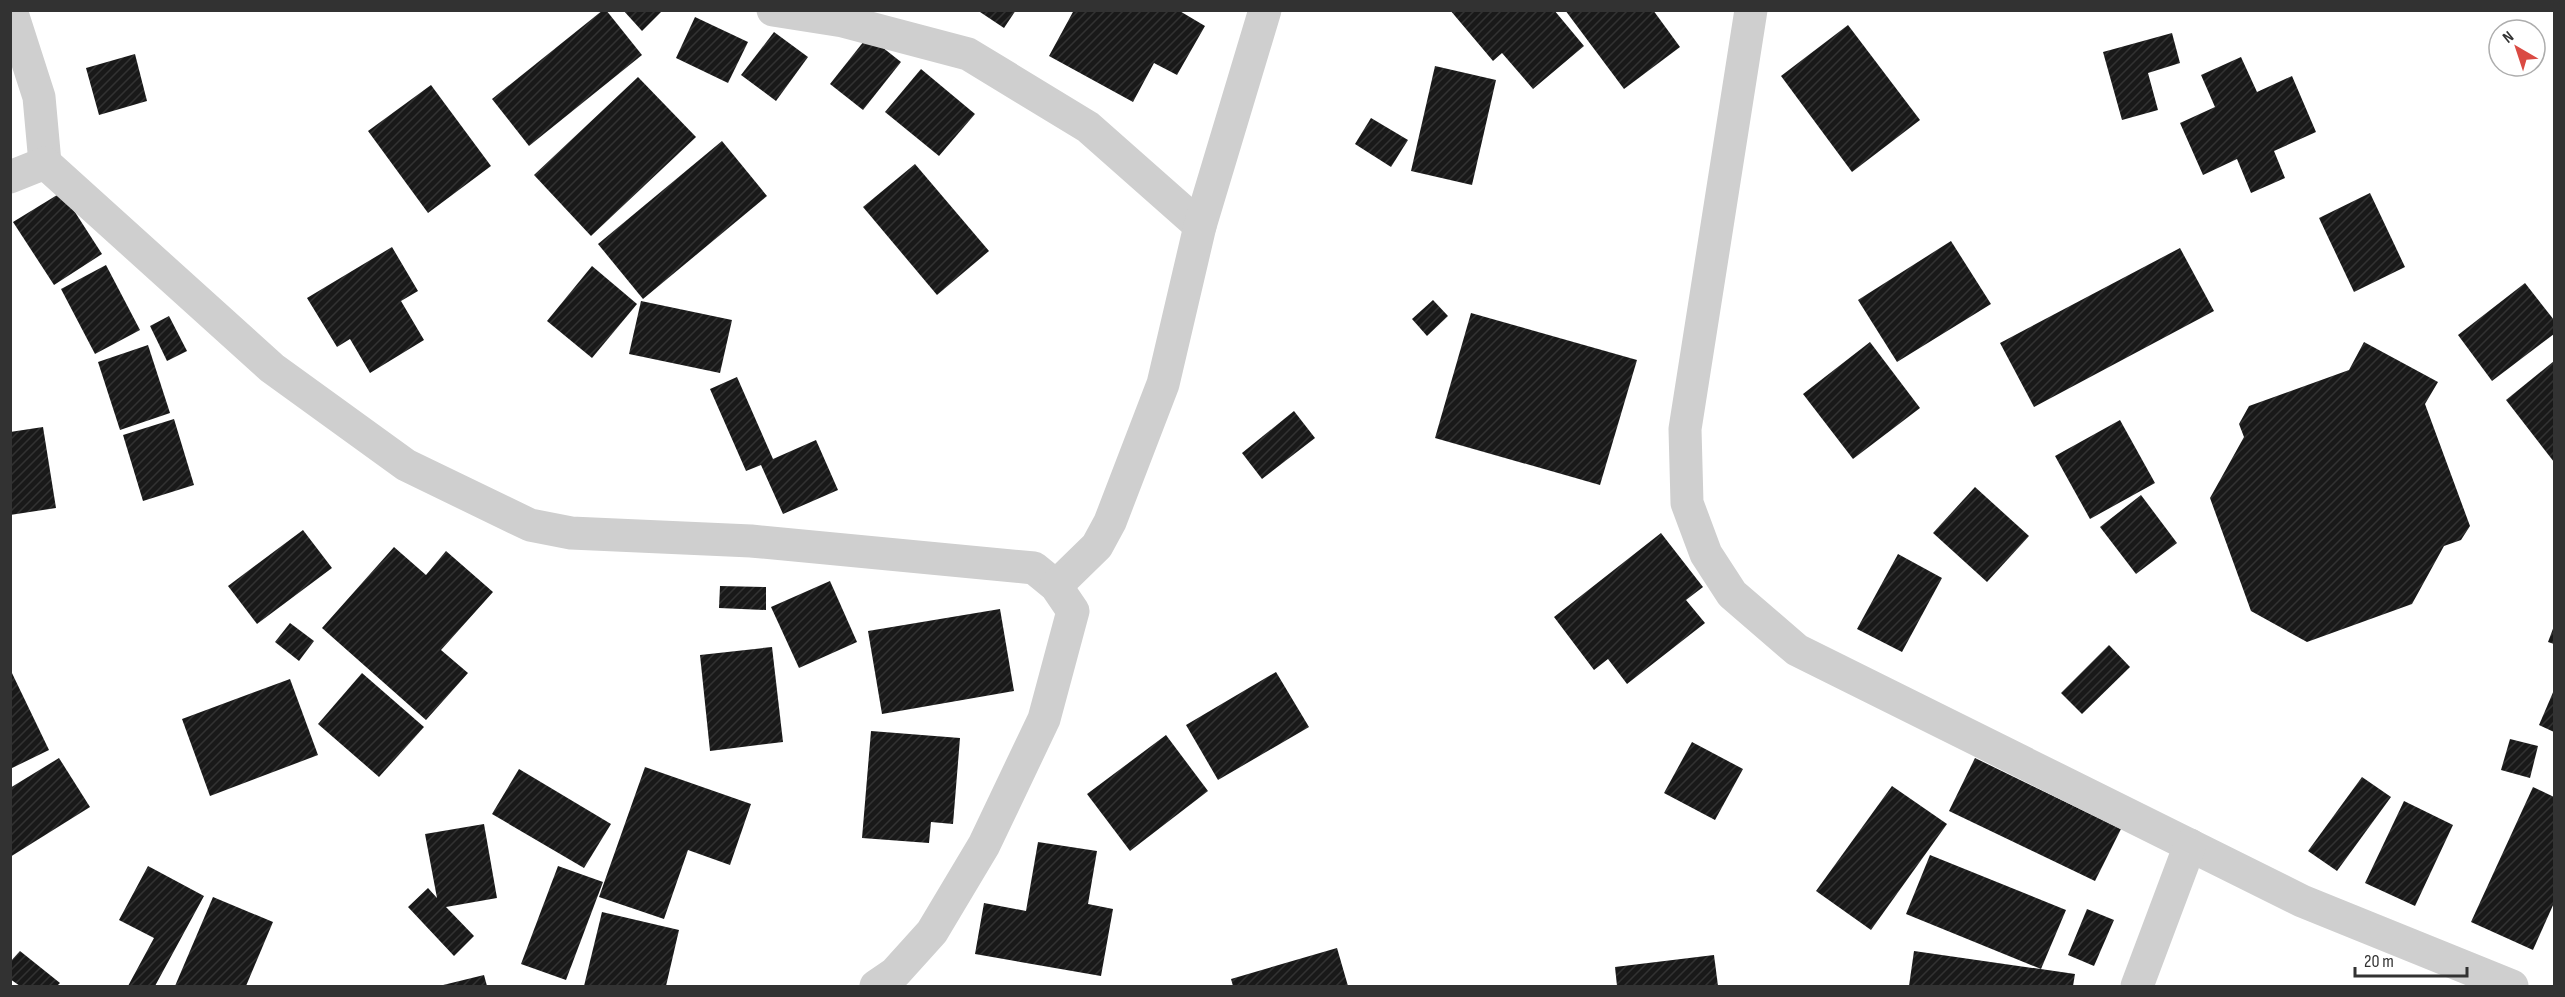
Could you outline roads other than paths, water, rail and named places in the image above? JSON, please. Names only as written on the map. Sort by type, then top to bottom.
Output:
[{"type":"street","points":[[11,10],[39,97],[45,163],[272,368],[406,465],[530,525],[571,533],[751,541],[1034,568],[1056,586],[1073,611],[1044,719],[984,845],[932,932],[895,973],[876,987]]},
{"type":"street","points":[[773,10],[843,21],[968,54],[1088,127],[1200,226]]},
{"type":"street","points":[[1056,586],[1097,546],[1110,522],[1163,384],[1200,226],[1265,10]]},
{"type":"street","points":[[1751,10],[1685,429],[1687,503],[1706,554],[1732,594],[1797,650],[2302,901],[2512,987]]},
{"type":"street","points":[[10,177],[45,163]]},
{"type":"street","points":[[2138,987],[2190,845]]}]
